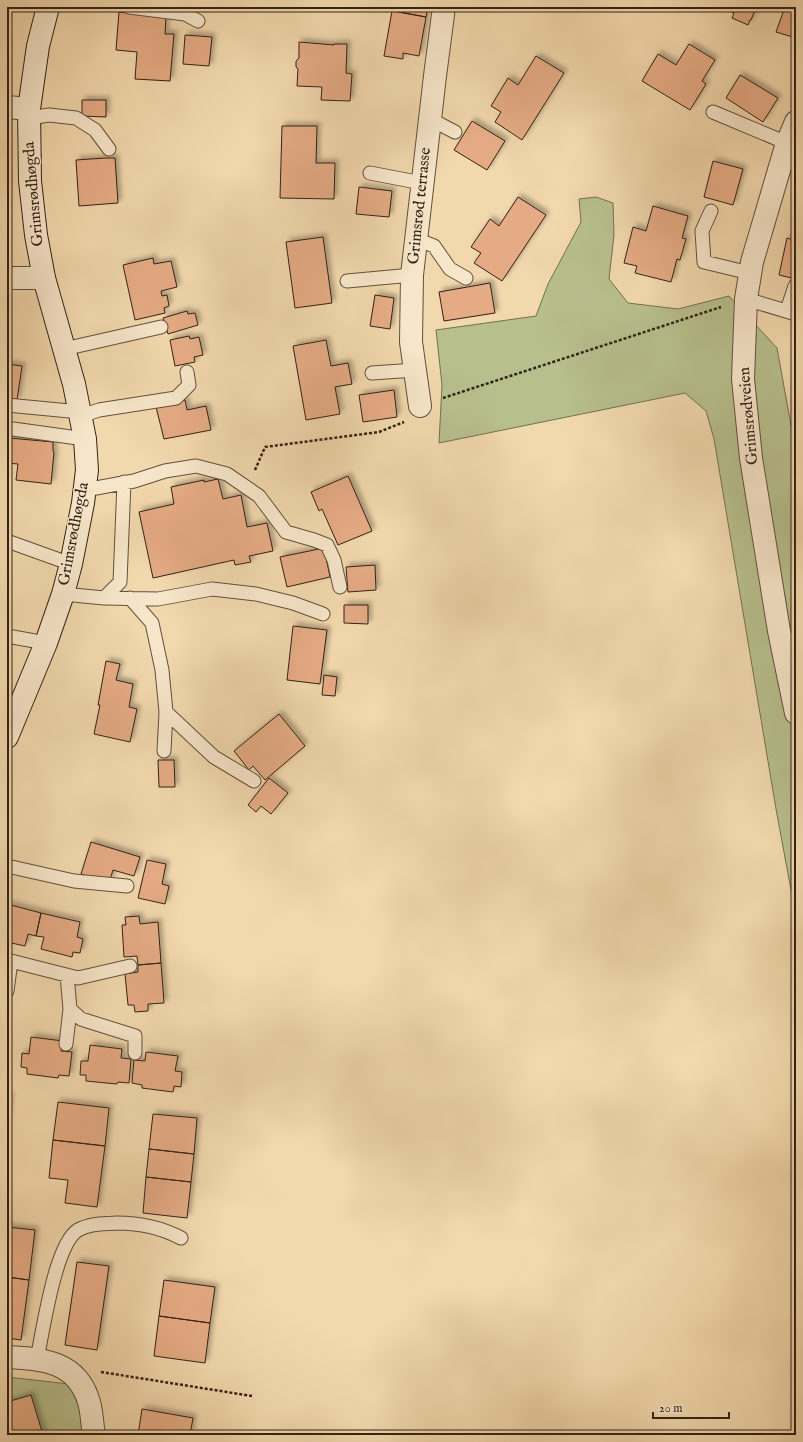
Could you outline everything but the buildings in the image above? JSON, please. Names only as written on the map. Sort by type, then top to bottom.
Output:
[{"type":"street","name":"Grimsrødhøgda","points":[[7,737],[46,642],[63,594],[71,564],[83,503],[87,470],[85,439],[74,384],[44,278],[36,234],[30,181],[29,114],[38,46],[48,7]]},
{"type":"street","name":"Grimsrød terrasse","points":[[420,406],[411,342],[412,274],[444,7]]},
{"type":"street","points":[[7,107],[29,114]]},
{"type":"street","name":"Grimsrødveien","points":[[796,122],[787,144],[752,262],[746,299],[743,379],[751,458],[779,631],[796,713]]},
{"type":"street","points":[[7,278],[44,278]]},
{"type":"street","points":[[7,1357],[37,1359],[55,1364],[69,1371],[75,1376],[84,1389],[89,1403],[94,1435]]},
{"type":"lane","points":[[129,7],[185,14],[198,21]]},
{"type":"lane","points":[[713,112],[787,144]]},
{"type":"lane","points":[[29,114],[76,118],[95,130],[109,149]]},
{"type":"lane","points":[[430,118],[454,132]]},
{"type":"lane","points":[[370,173],[422,183]]},
{"type":"lane","points":[[711,211],[702,231],[704,262],[750,274]]},
{"type":"lane","points":[[416,239],[434,246],[450,269],[466,278]]},
{"type":"lane","points":[[347,280],[412,274]]},
{"type":"lane","points":[[746,299],[792,312],[795,286]]},
{"type":"lane","points":[[64,349],[160,327]]},
{"type":"lane","points":[[372,373],[415,370]]},
{"type":"lane","points":[[7,405],[80,414],[176,398],[189,385],[187,372]]},
{"type":"lane","points":[[13,429],[85,439]]},
{"type":"lane","points":[[84,490],[134,481],[165,471],[196,466],[227,474],[259,496],[286,532],[314,540],[326,546],[334,560],[340,587]]},
{"type":"lane","points":[[104,598],[120,582],[124,482]]},
{"type":"lane","points":[[7,541],[71,564]]},
{"type":"lane","points":[[63,594],[104,598],[158,599],[212,589],[256,594],[294,603],[323,614]]},
{"type":"lane","points":[[130,598],[152,623],[162,670],[166,712],[164,751]]},
{"type":"lane","points":[[7,636],[46,642]]},
{"type":"lane","points":[[166,712],[214,757],[254,781]]},
{"type":"lane","points":[[7,866],[74,881],[127,886]]},
{"type":"lane","points":[[7,991],[9,961],[78,978],[130,966]]},
{"type":"lane","points":[[66,1044],[70,1009],[67,975]]},
{"type":"lane","points":[[70,1009],[81,1019],[135,1036],[135,1053]]},
{"type":"lane","points":[[37,1359],[48,1306],[62,1254],[71,1236],[87,1225],[123,1223],[153,1227],[168,1231],[181,1238]]},
{"type":"path","points":[[247,488],[265,447],[379,432],[409,420],[420,406],[746,299]]},
{"type":"path","points":[[69,1371],[105,1372],[252,1396]]},
{"type":"green space","points":[[596,197],[613,203],[614,235],[609,279],[628,303],[678,309],[729,296],[777,348],[796,453],[796,917],[776,809],[714,439],[706,411],[685,393],[439,443],[442,385],[436,330],[536,316],[548,284],[581,222],[579,199]]},
{"type":"green space","points":[[7,1377],[96,1387],[102,1435],[7,1435]]}]
